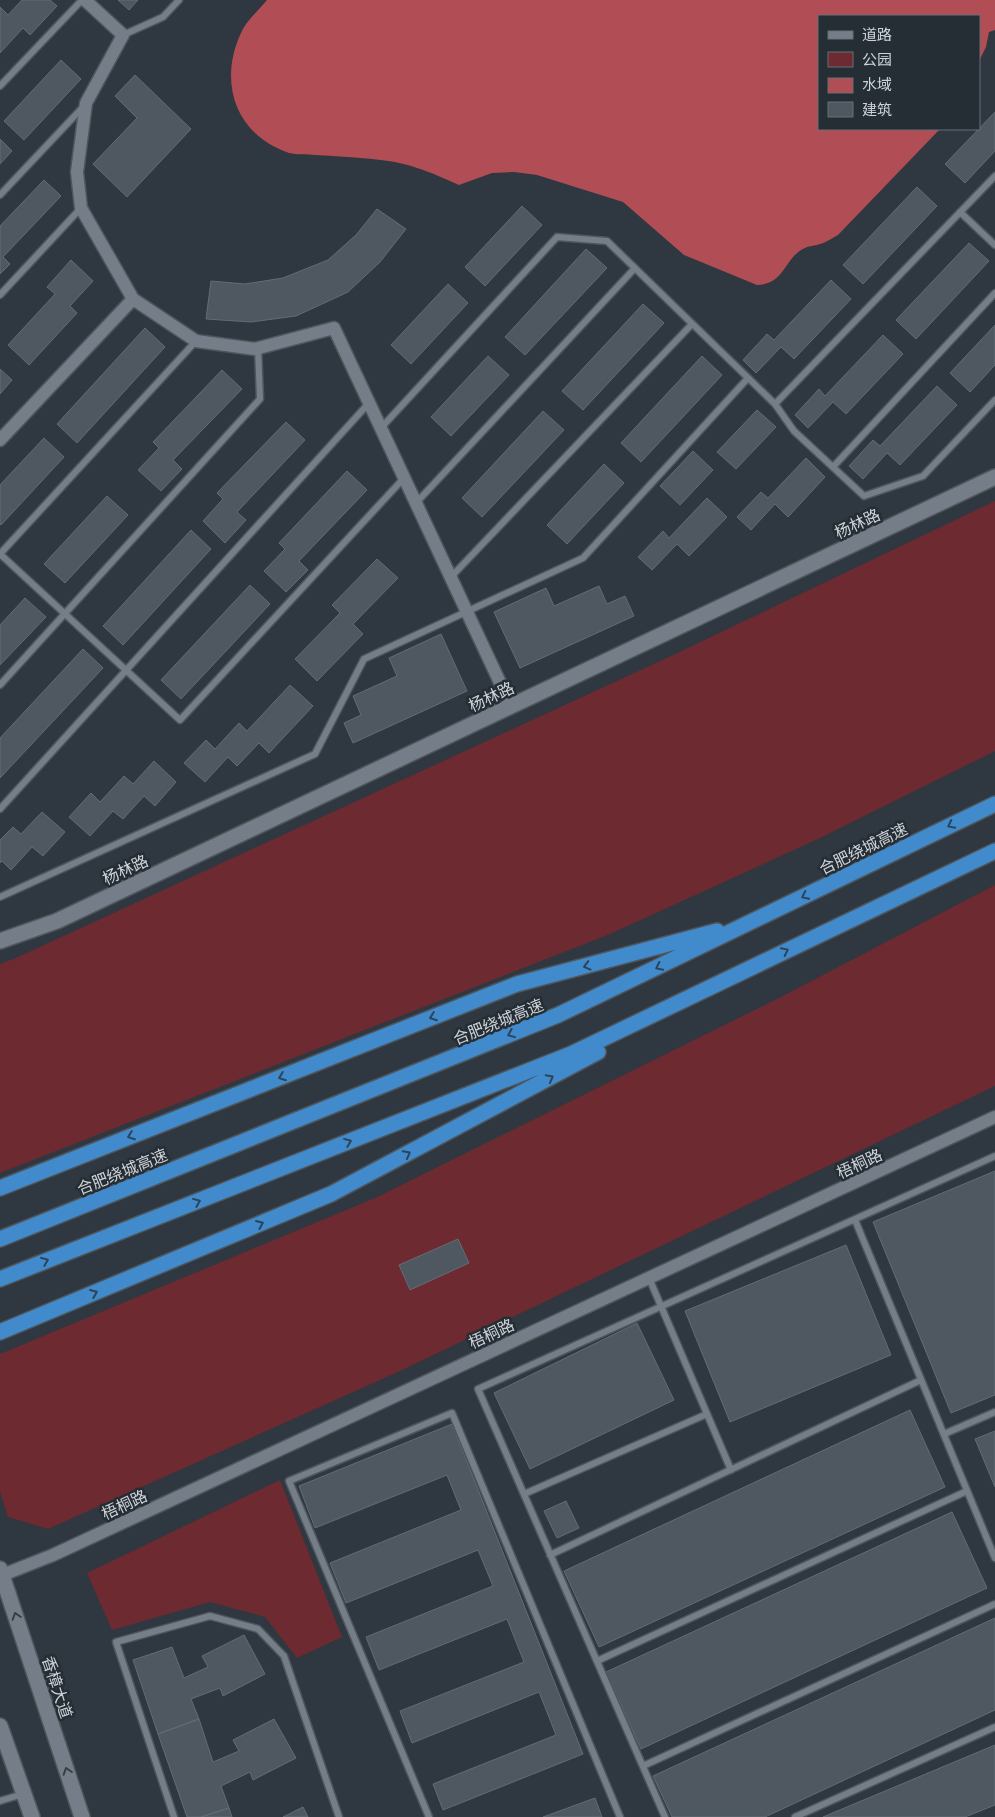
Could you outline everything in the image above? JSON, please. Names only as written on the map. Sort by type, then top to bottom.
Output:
[{"type":"highway","name":"合肥绕城高速","points":[[0,1239],[558,1015],[995,804]]},
{"type":"highway","points":[[0,1279],[571,1054],[995,851]]},
{"type":"highway","points":[[0,1188],[517,984],[752,921]]},
{"type":"highway","points":[[0,1332],[331,1194],[765,961]]},
{"type":"street","points":[[84,0],[123,35],[86,104],[77,172],[82,208],[133,299],[196,341],[258,348],[334,328],[511,706]]},
{"type":"street","points":[[0,440],[133,299]]},
{"type":"street","name":"杨林路","points":[[0,941],[57,921],[995,478]]},
{"type":"street","name":"梧桐路","points":[[1,1574],[53,1555],[995,1117]]},
{"type":"street","name":"香樟大道","points":[[1,1574],[82,1817]]},
{"type":"street","points":[[0,1726],[32,1817]]},
{"type":"lane","points":[[0,86],[84,0]]},
{"type":"lane","points":[[123,35],[164,17],[179,0]]},
{"type":"lane","points":[[0,195],[86,104]]},
{"type":"lane","points":[[775,404],[995,176]]},
{"type":"lane","points":[[0,295],[82,208]]},
{"type":"lane","points":[[960,212],[995,246]]},
{"type":"lane","points":[[381,428],[557,237],[607,241],[775,404],[794,431],[864,496],[923,476],[995,400]]},
{"type":"lane","points":[[416,503],[635,268]]},
{"type":"lane","points":[[833,466],[995,294]]},
{"type":"lane","points":[[451,577],[692,324]]},
{"type":"lane","points":[[196,341],[0,554],[180,720],[404,478]]},
{"type":"lane","points":[[0,685],[260,399],[258,348]]},
{"type":"lane","points":[[0,897],[315,754],[364,659],[583,558],[748,378]]},
{"type":"lane","points":[[0,809],[369,403]]},
{"type":"lane","points":[[665,1817],[478,1389],[995,1156]]},
{"type":"lane","points":[[854,1220],[995,1558]]},
{"type":"lane","points":[[649,1278],[731,1470]]},
{"type":"lane","points":[[550,1555],[921,1380]]},
{"type":"lane","points":[[944,1434],[995,1412]]},
{"type":"lane","points":[[429,1817],[290,1481],[452,1413],[620,1817]]},
{"type":"lane","points":[[524,1494],[707,1414]]},
{"type":"lane","points":[[597,1660],[967,1491]]},
{"type":"lane","points":[[643,1766],[995,1604]]},
{"type":"lane","points":[[174,1817],[116,1642],[210,1616],[258,1629],[284,1656],[339,1817]]},
{"type":"lane","points":[[795,1817],[995,1727]]},
{"type":"lane","points":[[0,1801],[24,1794]]},
{"type":"green space","points":[[995,501],[995,751],[818,839],[610,934],[0,1173],[0,964],[669,657]]},
{"type":"green space","points":[[995,885],[995,1086],[400,1371],[48,1529],[8,1517],[0,1492],[0,1354],[375,1198],[781,997]]},
{"type":"green space","points":[[280,1480],[342,1637],[297,1658],[265,1617],[210,1602],[112,1630],[87,1573]]},
{"type":"water","points":[[267,0],[995,0],[995,30],[989,32],[986,47],[980,59],[980,15],[818,15],[818,130],[939,130],[838,235],[798,252],[774,280],[757,285],[684,255],[623,202],[537,175],[514,172],[492,173],[459,185],[427,171],[396,162],[292,154],[270,145],[255,134],[244,120],[236,105],[232,88],[231,70],[234,51],[241,33],[249,20]]},
{"type":"building","points":[[22,0],[50,0],[57,6],[30,35],[23,28],[0,53],[0,7],[8,15]]},
{"type":"building","points":[[118,0],[138,0],[129,10]]},
{"type":"building","points":[[61,60],[81,79],[24,140],[4,121]]},
{"type":"building","points":[[135,75],[191,129],[127,197],[93,164],[137,118],[115,96]]},
{"type":"building","points":[[995,112],[995,151],[965,183],[945,164],[978,130],[980,130],[980,128]]},
{"type":"building","points":[[0,139],[12,151],[0,164]]},
{"type":"building","points":[[44,180],[61,196],[3,257],[10,264],[0,274],[0,226]]},
{"type":"building","points":[[917,187],[937,206],[863,284],[843,265]]},
{"type":"building","points":[[522,206],[542,225],[485,286],[465,267]]},
{"type":"building","points":[[377,209],[406,229],[380,262],[348,292],[296,316],[251,322],[206,319],[211,281],[245,284],[283,278],[328,260],[356,235]]},
{"type":"building","points":[[969,243],[989,261],[916,339],[896,320]]},
{"type":"building","points":[[586,249],[607,268],[525,355],[505,337]]},
{"type":"building","points":[[71,260],[93,281],[70,306],[77,313],[29,365],[8,345],[55,294],[47,287]]},
{"type":"building","points":[[831,280],[851,299],[794,359],[781,347],[756,373],[743,360],[767,334],[774,340]]},
{"type":"building","points":[[448,284],[468,303],[411,364],[391,345]]},
{"type":"building","points":[[643,304],[664,323],[583,410],[562,391]]},
{"type":"building","points":[[995,325],[995,365],[970,392],[950,373]]},
{"type":"building","points":[[145,328],[165,347],[77,443],[57,424]]},
{"type":"building","points":[[883,335],[903,354],[846,414],[833,402],[808,428],[795,415],[819,389],[825,396]]},
{"type":"building","points":[[488,356],[509,375],[451,436],[431,417]]},
{"type":"building","points":[[702,356],[722,375],[641,462],[621,443]]},
{"type":"building","points":[[0,369],[12,380],[0,394]]},
{"type":"building","points":[[222,370],[242,389],[173,460],[182,469],[161,491],[138,470],[159,448],[153,442]]},
{"type":"building","points":[[937,386],[957,405],[900,465],[887,453],[863,479],[849,466],[873,440],[880,446]]},
{"type":"building","points":[[757,410],[776,427],[736,469],[717,452]]},
{"type":"building","points":[[543,411],[564,430],[482,517],[462,498]]},
{"type":"building","points":[[286,422],[305,440],[237,512],[246,520],[225,543],[203,521],[223,499],[217,493]]},
{"type":"building","points":[[44,438],[64,457],[1,525],[0,485]]},
{"type":"building","points":[[693,451],[713,470],[680,505],[660,486]]},
{"type":"building","points":[[806,458],[825,477],[788,517],[775,504],[751,530],[737,517],[761,492],[768,498]]},
{"type":"building","points":[[604,464],[624,483],[567,544],[547,525]]},
{"type":"building","points":[[347,471],[367,490],[299,561],[308,570],[286,592],[264,571],[285,549],[279,543]]},
{"type":"building","points":[[107,496],[128,515],[65,583],[44,564]]},
{"type":"building","points":[[707,498],[727,517],[689,556],[677,544],[652,570],[638,557],[663,531],[669,538]]},
{"type":"building","points":[[191,530],[211,549],[123,645],[103,626]]},
{"type":"building","points":[[377,559],[398,578],[353,624],[363,634],[317,681],[295,659],[340,613],[332,605]]},
{"type":"building","points":[[250,585],[270,604],[181,699],[161,680]]},
{"type":"building","points":[[599,586],[607,604],[625,596],[634,616],[520,668],[494,612],[546,588],[554,606]]},
{"type":"building","points":[[25,598],[46,617],[0,665],[0,625]]},
{"type":"building","points":[[441,634],[467,691],[353,743],[344,723],[361,715],[353,696],[397,676],[389,658]]},
{"type":"building","points":[[83,649],[103,668],[0,778],[0,738]]},
{"type":"building","points":[[290,685],[313,706],[269,753],[259,743],[237,766],[228,757],[205,782],[184,763],[206,740],[215,749],[239,723],[247,731]]},
{"type":"building","points":[[154,761],[176,782],[155,806],[144,796],[123,819],[113,811],[90,836],[69,817],[91,793],[100,802],[124,776],[133,784]]},
{"type":"building","points":[[42,812],[65,832],[43,856],[32,847],[11,870],[2,861],[0,863],[0,840],[13,827],[21,834]]},
{"type":"building","points":[[995,1171],[995,1395],[951,1413],[873,1222]]},
{"type":"building","points":[[458,1239],[469,1263],[410,1290],[399,1265]]},
{"type":"building","points":[[846,1245],[891,1355],[730,1422],[685,1311]]},
{"type":"building","points":[[637,1323],[674,1400],[530,1469],[494,1393]]},
{"type":"building","points":[[910,1410],[945,1487],[599,1647],[564,1571]]},
{"type":"building","points":[[452,1424],[583,1754],[443,1810],[433,1784],[556,1735],[539,1692],[412,1743],[400,1711],[524,1662],[507,1619],[379,1670],[366,1637],[493,1586],[478,1550],[346,1603],[330,1563],[461,1510],[447,1475],[315,1528],[299,1486]]},
{"type":"building","points":[[995,1431],[995,1487],[975,1439]]},
{"type":"building","points":[[566,1501],[579,1528],[557,1538],[544,1511]]},
{"type":"building","points":[[952,1512],[987,1588],[641,1749],[606,1672]]},
{"type":"building","points":[[995,1618],[995,1710],[765,1817],[672,1817],[653,1776]]},
{"type":"building","points":[[244,1635],[265,1674],[223,1696],[220,1688],[191,1699],[199,1719],[158,1734],[133,1660],[172,1647],[184,1678],[208,1667],[202,1656]]},
{"type":"building","points":[[199,1719],[213,1762],[239,1751],[233,1740],[274,1719],[296,1758],[253,1780],[250,1772],[221,1786],[229,1808],[201,1817],[187,1817],[158,1734]]},
{"type":"building","points":[[995,1745],[995,1805],[965,1817],[823,1817]]},
{"type":"building","points":[[595,1798],[602,1817],[543,1817]]},
{"type":"building","points":[[303,1807],[308,1817],[283,1817]]},
{"type":"building","points":[[229,1808],[232,1817],[201,1817]]}]
